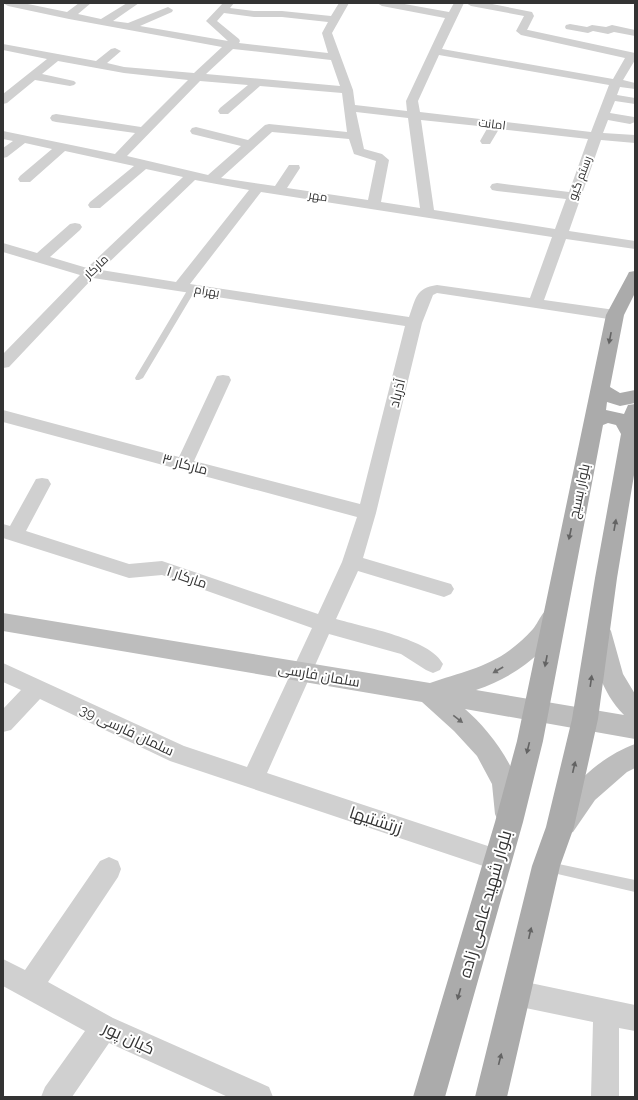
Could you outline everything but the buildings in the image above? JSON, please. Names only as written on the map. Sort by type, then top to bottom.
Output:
[{"type":"main road","name":"بلوار بسیج","points":[[537,710],[615,315],[635,276]]},
{"type":"main road","points":[[600,388],[610,398],[627,400],[635,396]]},
{"type":"main road","points":[[491,1097],[546,866],[560,827],[585,719],[635,410]]},
{"type":"main road","points":[[593,422],[607,416],[624,421],[631,440]]},
{"type":"main road","points":[[428,693],[464,685],[499,670],[518,657],[540,637],[555,614]]},
{"type":"main road","name":"سلمان فارسی","points":[[3,622],[537,710],[635,728]]},
{"type":"main road","points":[[599,627],[609,673],[628,703],[635,710]]},
{"type":"main road","points":[[428,693],[463,723],[486,748],[505,782],[509,822]]},
{"type":"main road","name":"بلوار شهید عاصی زاده","points":[[430,1097],[509,822],[537,710]]},
{"type":"main road","points":[[560,827],[586,792],[618,764],[635,755]]},
{"type":"street","points":[[8,3],[26,4],[69,16],[230,45],[336,57]]},
{"type":"street","points":[[69,16],[86,3]]},
{"type":"street","points":[[103,22],[134,3]]},
{"type":"street","points":[[344,3],[327,33],[347,90],[354,136],[359,152],[381,157],[383,160],[374,204]]},
{"type":"street","points":[[382,3],[452,16]]},
{"type":"street","points":[[427,212],[412,101],[459,3]]},
{"type":"street","points":[[471,3],[528,14],[529,16],[522,32],[634,56]]},
{"type":"street","points":[[118,158],[196,77],[235,41],[235,39],[211,21],[226,7],[254,14],[282,14],[334,20]]},
{"type":"street","points":[[128,27],[168,10]]},
{"type":"street","points":[[570,27],[588,30],[592,28],[608,31],[611,28],[635,33]]},
{"type":"street","points":[[3,47],[99,65],[156,73],[347,90]]},
{"type":"street","points":[[99,65],[115,51]]},
{"type":"street","points":[[435,51],[635,86]]},
{"type":"street","name":"رستم گیو","points":[[535,304],[610,97],[616,83],[634,56]]},
{"type":"street","points":[[3,100],[56,57]]},
{"type":"street","points":[[156,73],[164,64]]},
{"type":"street","points":[[33,76],[70,83]]},
{"type":"street","points":[[224,111],[258,82]]},
{"type":"street","points":[[610,97],[634,101]]},
{"type":"street","name":"امانت","points":[[350,108],[596,136],[635,139]]},
{"type":"street","points":[[603,116],[630,120]]},
{"type":"street","points":[[56,118],[144,131]]},
{"type":"street","points":[[486,141],[495,125]]},
{"type":"street","points":[[211,180],[269,128],[272,127],[354,136]]},
{"type":"street","points":[[196,131],[251,145]]},
{"type":"street","name":"مهر","points":[[3,135],[118,158],[211,180],[635,245]]},
{"type":"street","points":[[3,154],[23,139]]},
{"type":"street","points":[[25,179],[62,147]]},
{"type":"street","points":[[95,205],[144,164]]},
{"type":"street","points":[[280,190],[294,168]]},
{"type":"street","name":"مارکار","points":[[3,363],[90,273],[193,175]]},
{"type":"street","points":[[186,288],[258,187]]},
{"type":"street","points":[[497,187],[573,196]]},
{"type":"street","points":[[40,258],[75,227]]},
{"type":"street","name":"بهرام","points":[[3,247],[90,273],[414,323]]},
{"type":"street","name":"آذرباد","points":[[253,779],[352,562],[367,513],[414,323],[426,293],[437,289],[615,315]]},
{"type":"street","points":[[3,341],[20,345]]},
{"type":"street","points":[[184,464],[223,380]]},
{"type":"street","name":"مارکار ۳","points":[[3,416],[367,513]]},
{"type":"street","points":[[9,533],[42,484]]},
{"type":"street","name":"مارکار ۱","points":[[9,533],[129,571],[162,568],[324,624],[407,647],[432,664]]},
{"type":"street","points":[[352,562],[444,589]]},
{"type":"street","name":"سلمان فارسی 39","points":[[3,672],[178,754],[253,779]]},
{"type":"street","points":[[3,723],[37,688]]},
{"type":"street","name":"زرتشتیها","points":[[253,779],[498,860]]},
{"type":"street","points":[[11,979],[109,869]]},
{"type":"street","name":"کیان پور","points":[[11,979],[104,1027],[259,1097]]},
{"type":"street","points":[[516,993],[635,1018]]},
{"type":"street","points":[[605,1097],[606,1012]]},
{"type":"street","points":[[55,1097],[104,1027]]},
{"type":"lane","points":[[138,378],[186,288]]},
{"type":"lane","points":[[546,866],[635,886]]}]
